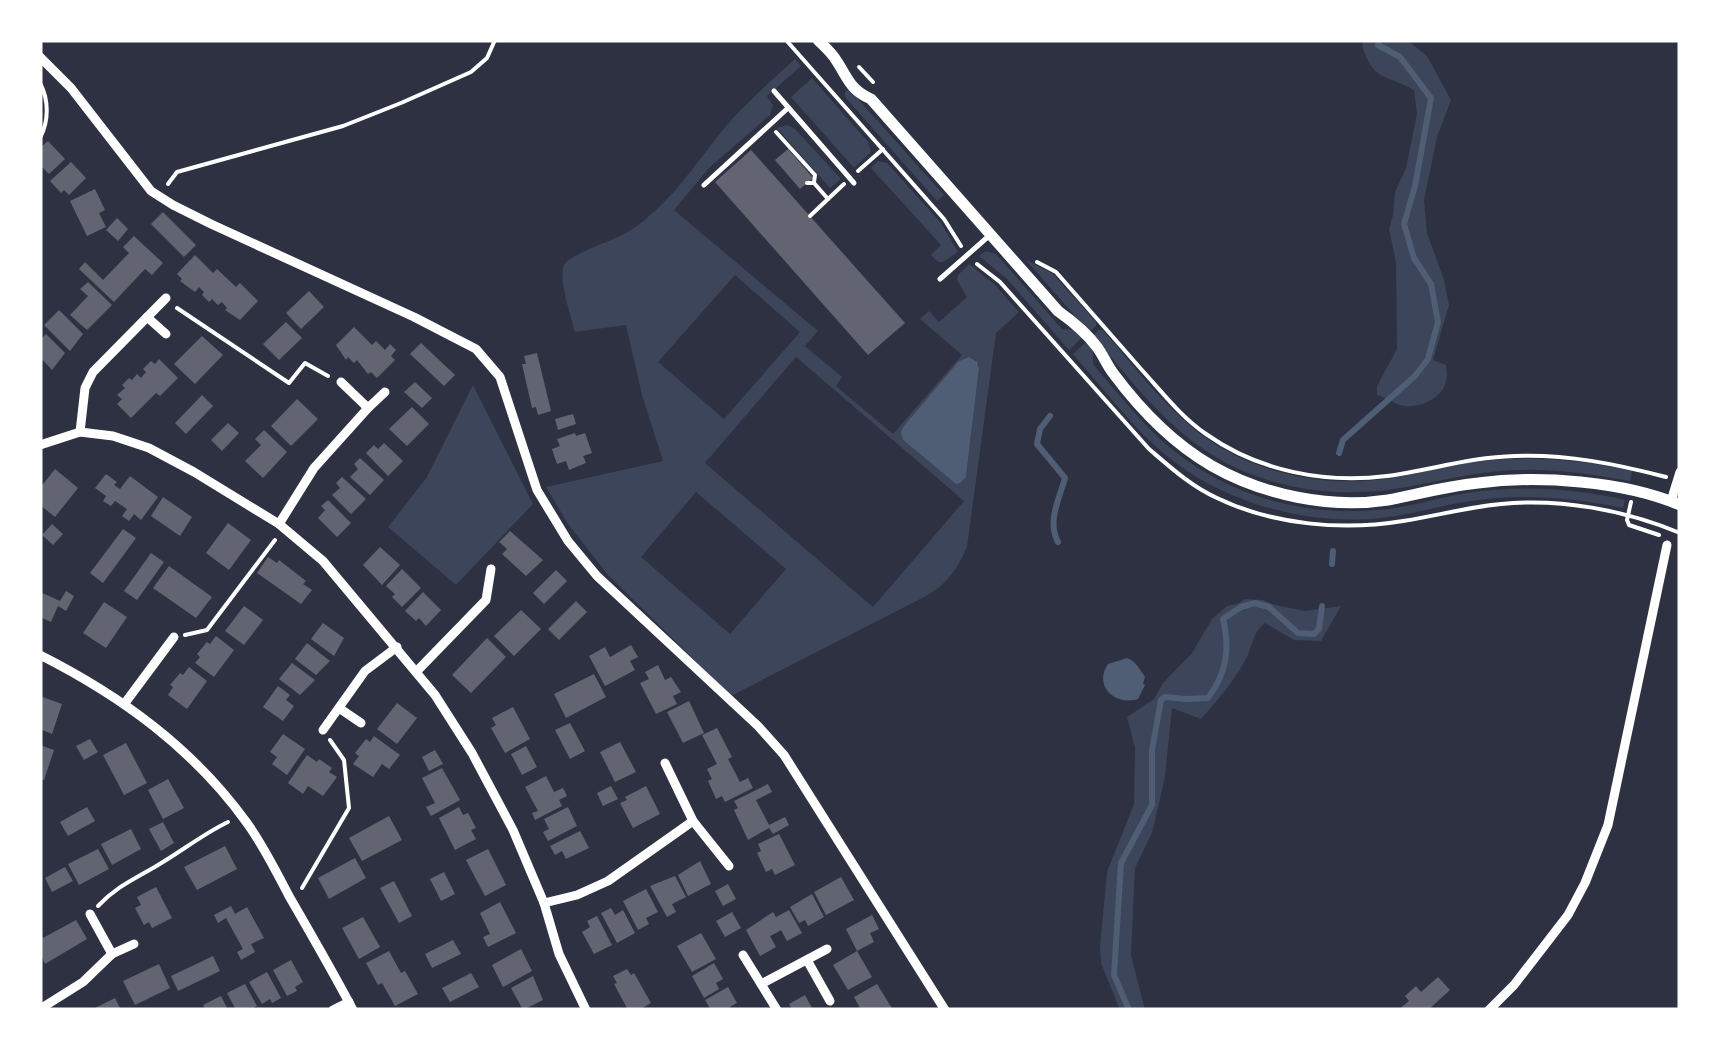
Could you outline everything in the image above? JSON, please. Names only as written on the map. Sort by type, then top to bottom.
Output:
[{"type":"street","points":[[818,40],[837,61],[850,84],[872,99],[1058,311],[1097,346],[1112,372],[1166,432],[1213,467],[1286,494],[1340,502],[1386,500],[1475,483],[1546,480],[1596,484],[1676,503],[1679,476]]},
{"type":"street","points":[[40,57],[81,100],[136,174],[159,196],[476,348],[500,377],[538,490],[568,541],[596,576],[747,715],[784,755],[945,1010]]},
{"type":"street","points":[[80,432],[85,388],[94,372],[166,298]]},
{"type":"street","points":[[147,317],[166,334]]},
{"type":"street","points":[[341,382],[368,408]]},
{"type":"street","points":[[282,526],[314,468],[385,392]]},
{"type":"street","points":[[40,445],[80,432],[112,436],[149,448],[282,526],[323,561],[435,695],[472,753],[513,830],[544,903],[560,954],[586,1010]]},
{"type":"street","points":[[1488,1010],[1514,984],[1568,915],[1608,824],[1667,545]]},
{"type":"street","points":[[416,672],[486,600],[491,569]]},
{"type":"street","points":[[125,703],[174,637]]},
{"type":"street","points":[[323,730],[365,671],[396,648]]},
{"type":"street","points":[[40,655],[125,703],[171,739],[241,815],[351,1006],[333,1010]]},
{"type":"street","points":[[338,708],[361,723]]},
{"type":"street","points":[[665,763],[693,820],[729,866]]},
{"type":"street","points":[[544,903],[577,895],[608,881],[693,820]]},
{"type":"street","points":[[90,914],[112,954]]},
{"type":"street","points":[[40,1009],[83,982],[112,954],[134,944]]},
{"type":"street","points":[[761,984],[827,949]]},
{"type":"street","points":[[743,955],[776,1010]]},
{"type":"street","points":[[807,960],[830,1001]]},
{"type":"lane","points":[[774,91],[854,183]]},
{"type":"lane","points":[[704,185],[788,108]]},
{"type":"lane","points":[[940,279],[990,235]]},
{"type":"path","points":[[159,196],[177,172],[342,126],[471,72],[486,58],[496,40]]},
{"type":"path","points":[[786,40],[944,219],[978,266],[1000,282],[1149,449],[1216,498],[1271,517],[1338,526],[1377,525],[1465,508],[1526,502],[1584,506],[1628,515],[1680,533]]},
{"type":"path","points":[[854,61],[876,86]]},
{"type":"path","points":[[40,82],[47,113],[40,138]]},
{"type":"path","points":[[769,125],[815,175],[814,183]]},
{"type":"path","points":[[810,216],[828,199]]},
{"type":"path","points":[[1027,257],[1056,272],[1190,422],[1234,451],[1266,464],[1318,476],[1354,478],[1392,475],[1459,461],[1540,456],[1609,462],[1679,476]]},
{"type":"path","points":[[166,298],[289,382],[305,363],[341,382]]},
{"type":"path","points":[[1628,515],[1628,525],[1666,538],[1667,545]]},
{"type":"path","points":[[174,637],[207,630],[282,526]]},
{"type":"path","points":[[289,895],[302,888],[349,808],[344,760],[323,730]]},
{"type":"path","points":[[90,914],[114,890],[241,815]]},
{"type":"shaded area","points":[[1365,40],[1407,40],[1427,56],[1451,100],[1437,137],[1424,200],[1427,233],[1449,305],[1433,360],[1446,365],[1447,377],[1440,393],[1414,406],[1400,405],[1377,395],[1377,386],[1397,349],[1396,262],[1389,229],[1417,114],[1414,90],[1376,71],[1366,57],[1362,45]]},
{"type":"shaded area","points":[[795,59],[801,66],[767,96],[773,105],[770,115],[709,168],[674,210],[818,331],[805,346],[842,377],[836,386],[893,434],[962,355],[920,319],[929,311],[939,322],[967,297],[957,280],[969,264],[1019,312],[996,333],[967,547],[952,574],[928,595],[731,696],[608,575],[568,524],[546,487],[663,461],[626,325],[575,332],[563,271],[567,261],[627,232],[661,205],[734,117]],"holes":[[[735,275],[800,332],[724,419],[658,362]],[[796,357],[964,501],[873,607],[705,463]],[[969,357],[979,368],[966,477],[956,484],[903,440],[959,361]],[[696,492],[786,569],[730,634],[641,557]]]},
{"type":"shaded area","points":[[812,78],[868,142],[871,152],[854,168],[791,97]]},
{"type":"shaded area","points":[[849,89],[944,195],[937,201],[845,97]]},
{"type":"shaded area","points":[[787,125],[841,179],[830,188],[777,128]]},
{"type":"shaded area","points":[[878,161],[887,163],[941,223],[958,252],[943,262],[931,255],[941,245],[871,168]]},
{"type":"shaded area","points":[[986,251],[996,254],[1062,329],[1076,330],[1083,337],[1069,350],[1007,279],[979,256]]},
{"type":"shaded area","points":[[1026,260],[1053,274],[1096,326],[1089,332]]},
{"type":"shaded area","points":[[1099,330],[1194,429],[1227,451],[1267,468],[1311,478],[1355,481],[1481,461],[1538,459],[1632,471],[1630,481],[1517,470],[1364,492],[1289,486],[1242,470],[1199,446],[1143,394],[1093,336]]},
{"type":"shaded area","points":[[1087,341],[1093,349],[1093,364],[1159,438],[1206,473],[1260,497],[1289,505],[1347,511],[1388,509],[1487,491],[1546,489],[1625,500],[1623,508],[1567,499],[1510,497],[1352,520],[1264,507],[1209,484],[1148,439],[1073,354]]},
{"type":"shaded area","points":[[969,357],[979,368],[966,477],[956,484],[903,440],[901,432],[959,361]]},
{"type":"shaded area","points":[[473,385],[533,504],[456,585],[388,527],[427,477]]},
{"type":"shaded area","points":[[1245,599],[1306,611],[1341,606],[1321,641],[1294,640],[1265,623],[1236,675],[1201,719],[1172,708],[1165,777],[1152,833],[1135,868],[1131,955],[1145,1010],[1120,1010],[1101,963],[1100,947],[1107,872],[1134,804],[1135,748],[1127,717],[1154,699],[1163,683],[1192,653],[1212,619],[1227,606]]},
{"type":"shaded area","points":[[1127,658],[1145,677],[1138,699],[1114,697],[1103,680],[1108,664]]},
{"type":"building","points":[[48,141],[65,159],[49,174],[40,169],[40,148]]},
{"type":"building","points":[[788,149],[813,178],[800,189],[775,160]]},
{"type":"building","points":[[751,150],[905,323],[868,355],[715,182]]},
{"type":"building","points":[[71,162],[86,178],[69,195],[64,190],[61,193],[50,181]]},
{"type":"building","points":[[95,189],[105,210],[99,213],[106,227],[87,236],[70,201]]},
{"type":"building","points":[[163,212],[196,245],[184,257],[151,224]]},
{"type":"building","points":[[117,218],[128,229],[118,241],[106,230]]},
{"type":"building","points":[[134,236],[163,263],[152,275],[145,269],[114,302],[79,269],[85,262],[103,280],[129,253],[123,247]]},
{"type":"building","points":[[195,255],[213,273],[217,269],[236,287],[240,283],[258,301],[240,320],[225,310],[222,302],[209,302],[199,287],[195,292],[180,281],[177,274]]},
{"type":"building","points":[[88,282],[112,305],[87,330],[70,315],[88,296],[80,289]]},
{"type":"building","points":[[309,291],[324,307],[301,329],[286,313]]},
{"type":"building","points":[[59,310],[83,334],[70,351],[44,325]]},
{"type":"building","points":[[286,322],[302,338],[279,360],[263,344]]},
{"type":"building","points":[[354,327],[372,345],[376,341],[385,350],[390,344],[396,350],[391,356],[395,360],[377,378],[371,372],[368,374],[357,360],[346,360],[336,345]]},
{"type":"building","points":[[46,334],[65,353],[52,370],[40,357],[40,340]]},
{"type":"building","points":[[202,336],[223,355],[195,384],[174,364]]},
{"type":"building","points":[[421,343],[455,375],[444,386],[410,354]]},
{"type":"building","points":[[537,353],[551,411],[538,415],[536,407],[532,408],[522,364],[526,364],[524,356]]},
{"type":"building","points":[[159,359],[178,378],[131,418],[117,404],[122,399],[117,395],[129,378],[132,380],[137,374],[141,378],[146,372],[143,369]]},
{"type":"building","points":[[415,382],[432,398],[422,408],[404,392]]},
{"type":"building","points":[[202,395],[213,406],[186,434],[175,423]]},
{"type":"building","points":[[297,399],[318,419],[291,446],[271,426]]},
{"type":"building","points":[[412,407],[429,424],[407,446],[389,429]]},
{"type":"building","points":[[573,414],[576,424],[558,430],[555,419]]},
{"type":"building","points":[[228,423],[239,433],[222,451],[211,440]]},
{"type":"building","points":[[264,430],[287,452],[263,478],[245,461],[261,445],[255,439]]},
{"type":"building","points":[[585,433],[592,453],[583,456],[586,463],[569,470],[566,461],[557,464],[552,449],[560,446],[557,439]]},
{"type":"building","points":[[384,443],[403,461],[388,476],[366,453],[374,445],[378,449]]},
{"type":"building","points":[[360,458],[384,480],[370,495],[350,477],[358,469],[354,464]]},
{"type":"building","points":[[55,469],[78,488],[55,517],[40,505],[40,488]]},
{"type":"building","points":[[106,474],[120,489],[130,476],[158,497],[141,520],[134,514],[129,521],[122,516],[127,509],[115,501],[111,506],[103,501],[106,496],[95,488]]},
{"type":"building","points":[[342,477],[366,499],[351,514],[332,495],[340,488],[336,483]]},
{"type":"building","points":[[163,497],[192,517],[180,536],[151,516]]},
{"type":"building","points":[[328,500],[351,523],[337,537],[318,518],[325,510],[321,506]]},
{"type":"building","points":[[228,523],[251,540],[229,570],[206,553]]},
{"type":"building","points":[[52,524],[63,534],[53,545],[42,535]]},
{"type":"building","points":[[123,529],[136,538],[103,583],[90,573]]},
{"type":"building","points":[[510,531],[543,560],[526,576],[502,554],[507,549],[499,542]]},
{"type":"building","points":[[380,547],[400,565],[382,585],[363,565]]},
{"type":"building","points":[[151,553],[164,562],[137,600],[124,591]]},
{"type":"building","points":[[268,557],[277,563],[279,560],[306,581],[303,584],[312,590],[301,604],[257,573]]},
{"type":"building","points":[[169,566],[212,597],[196,618],[153,588]]},
{"type":"building","points":[[402,569],[421,588],[402,607],[386,586]]},
{"type":"building","points":[[556,570],[567,581],[544,604],[533,593]]},
{"type":"building","points":[[66,591],[74,596],[66,611],[58,606],[51,622],[40,617],[40,592],[60,601]]},
{"type":"building","points":[[423,592],[441,610],[426,626],[405,611]]},
{"type":"building","points":[[576,601],[587,612],[559,640],[548,629]]},
{"type":"building","points":[[104,602],[127,617],[106,648],[83,633]]},
{"type":"building","points":[[244,606],[263,620],[244,645],[225,631]]},
{"type":"building","points":[[521,610],[541,629],[514,656],[494,636]]},
{"type":"building","points":[[323,623],[344,638],[334,656],[311,639]]},
{"type":"building","points":[[216,636],[234,650],[214,677],[195,663],[200,657],[197,654]]},
{"type":"building","points":[[487,638],[506,657],[471,693],[452,675]]},
{"type":"building","points":[[307,643],[330,661],[316,675],[295,659]]},
{"type":"building","points":[[631,645],[638,657],[630,661],[635,670],[605,686],[589,656],[605,647],[610,657]]},
{"type":"building","points":[[292,663],[315,680],[300,695],[279,679]]},
{"type":"building","points":[[658,665],[665,680],[671,677],[681,692],[673,696],[677,704],[656,714],[640,683],[649,679],[645,672]]},
{"type":"building","points":[[189,667],[207,681],[187,709],[168,695],[173,687],[170,685]]},
{"type":"building","points":[[594,674],[606,697],[566,718],[554,694]]},
{"type":"building","points":[[278,686],[290,695],[286,700],[294,706],[283,721],[263,707]]},
{"type":"building","points":[[40,696],[62,704],[52,734],[40,729]]},
{"type":"building","points":[[689,701],[704,733],[683,743],[667,712]]},
{"type":"building","points":[[397,703],[417,718],[397,744],[377,729]]},
{"type":"building","points":[[513,707],[530,739],[505,753],[491,728],[496,725],[492,718]]},
{"type":"building","points":[[570,723],[585,751],[570,759],[555,730]]},
{"type":"building","points":[[717,728],[740,782],[748,778],[753,788],[725,802],[722,796],[716,799],[708,781],[712,779],[707,769],[717,764],[702,735]]},
{"type":"building","points":[[283,734],[305,749],[287,775],[272,764],[277,757],[270,752]]},
{"type":"building","points":[[374,736],[400,755],[389,769],[382,764],[373,777],[353,764],[359,756],[355,753],[366,739],[370,742]]},
{"type":"building","points":[[90,739],[98,752],[84,760],[76,746]]},
{"type":"building","points":[[620,742],[636,772],[615,782],[600,752]]},
{"type":"building","points":[[126,743],[147,783],[124,795],[103,755]]},
{"type":"building","points":[[40,745],[54,750],[44,780],[40,779]]},
{"type":"building","points":[[526,746],[537,767],[522,775],[511,754]]},
{"type":"building","points":[[435,750],[443,764],[429,771],[422,757]]},
{"type":"building","points":[[307,755],[332,768],[329,772],[337,777],[323,796],[308,786],[303,794],[288,783]]},
{"type":"building","points":[[442,768],[460,800],[431,816],[426,807],[435,803],[422,778]]},
{"type":"building","points":[[546,776],[554,792],[563,788],[567,796],[559,800],[562,806],[535,820],[532,813],[538,811],[525,787]]},
{"type":"building","points":[[168,779],[184,808],[163,819],[148,790]]},
{"type":"building","points":[[768,784],[772,792],[756,800],[769,825],[785,817],[789,825],[773,834],[769,828],[748,840],[734,810],[738,808],[734,801]]},
{"type":"building","points":[[611,786],[618,799],[603,806],[597,793]]},
{"type":"building","points":[[646,786],[660,814],[633,828],[620,803]]},
{"type":"building","points":[[87,807],[95,821],[68,836],[60,822]]},
{"type":"building","points":[[459,807],[463,815],[468,813],[476,828],[471,830],[476,839],[455,850],[439,818]]},
{"type":"building","points":[[568,807],[577,826],[548,841],[543,832],[549,829],[544,819]]},
{"type":"building","points":[[389,816],[402,840],[362,861],[349,838]]},
{"type":"building","points":[[163,822],[174,843],[161,851],[149,829]]},
{"type":"building","points":[[131,829],[141,849],[112,865],[101,844]]},
{"type":"building","points":[[580,831],[589,848],[566,859],[562,851],[555,855],[550,846]]},
{"type":"building","points":[[779,834],[795,865],[775,875],[772,869],[766,872],[757,853],[761,851],[758,844]]},
{"type":"building","points":[[225,846],[237,869],[197,890],[184,867]]},
{"type":"building","points":[[98,849],[109,869],[79,885],[68,864]]},
{"type":"building","points":[[488,849],[506,885],[485,896],[466,860]]},
{"type":"building","points":[[355,858],[366,878],[329,899],[318,878]]},
{"type":"building","points":[[700,861],[711,884],[688,896],[678,875]]},
{"type":"building","points":[[65,867],[73,881],[52,892],[45,878]]},
{"type":"building","points":[[444,872],[455,894],[441,901],[430,879]]},
{"type":"building","points":[[675,876],[686,897],[672,904],[676,912],[667,917],[650,886]]},
{"type":"building","points":[[841,877],[854,900],[826,915],[814,892]]},
{"type":"building","points":[[394,881],[412,916],[399,923],[380,888]]},
{"type":"building","points":[[728,884],[736,899],[723,906],[715,891]]},
{"type":"building","points":[[156,887],[172,918],[152,928],[149,922],[144,925],[135,908],[141,905],[137,897]]},
{"type":"building","points":[[646,889],[658,912],[646,918],[649,924],[638,930],[623,901]]},
{"type":"building","points":[[812,894],[824,917],[808,926],[805,920],[799,923],[790,907]]},
{"type":"building","points":[[500,902],[516,933],[488,947],[483,937],[490,934],[480,913]]},
{"type":"building","points":[[231,906],[235,914],[247,907],[264,938],[251,944],[255,952],[241,960],[237,952],[243,949],[226,918],[218,923],[214,915]]},
{"type":"building","points":[[611,908],[615,915],[623,910],[635,933],[617,943],[601,913]]},
{"type":"building","points":[[789,910],[802,933],[787,941],[781,930],[770,936],[776,947],[760,956],[746,930],[773,912],[776,917]]},
{"type":"building","points":[[732,912],[741,928],[725,937],[716,921]]},
{"type":"building","points":[[872,915],[879,929],[870,933],[874,942],[857,951],[846,929]]},
{"type":"building","points":[[597,916],[612,945],[594,954],[582,932],[590,927],[587,921]]},
{"type":"building","points":[[363,917],[380,947],[359,959],[342,928]]},
{"type":"building","points":[[76,920],[87,939],[45,964],[40,953],[40,933],[43,938]]},
{"type":"building","points":[[701,933],[716,959],[692,972],[677,946]]},
{"type":"building","points":[[453,940],[461,954],[432,968],[425,954]]},
{"type":"building","points":[[521,949],[532,971],[503,987],[492,965]]},
{"type":"building","points":[[389,951],[418,994],[395,1006],[366,963]]},
{"type":"building","points":[[857,951],[872,977],[848,990],[833,965]]},
{"type":"building","points":[[213,956],[220,971],[178,991],[171,976]]},
{"type":"building","points":[[291,960],[303,982],[287,996],[273,970]]},
{"type":"building","points":[[714,963],[723,979],[716,983],[719,989],[704,998],[692,976]]},
{"type":"building","points":[[159,964],[170,988],[135,1005],[123,981]]},
{"type":"building","points":[[627,969],[631,975],[634,973],[651,1003],[639,1010],[628,1010],[614,984],[617,983],[613,976]]},
{"type":"building","points":[[267,972],[281,998],[262,1004],[249,982]]},
{"type":"building","points":[[471,973],[479,987],[450,1002],[442,988]]},
{"type":"building","points":[[533,976],[543,1000],[523,1010],[511,988]]},
{"type":"building","points":[[1438,977],[1450,990],[1428,1010],[1398,1010],[1409,1001],[1405,996],[1416,986],[1421,992]]},
{"type":"building","points":[[245,984],[257,1006],[236,1010],[227,993]]},
{"type":"building","points":[[877,984],[893,1010],[861,1010],[854,997]]},
{"type":"building","points":[[728,987],[737,1003],[731,1010],[711,1010],[705,1000]]},
{"type":"building","points":[[805,995],[813,1010],[792,1010],[789,1004]]},
{"type":"building","points":[[221,996],[228,1010],[206,1010],[203,1005]]},
{"type":"building","points":[[115,998],[121,1010],[91,1010]]},
{"type":"waterway","points":[[1339,453],[1343,440],[1415,376],[1428,359],[1438,322],[1431,284],[1414,258],[1404,224],[1431,98],[1400,57],[1378,45],[1379,40]]},
{"type":"waterway","points":[[1050,416],[1040,429],[1037,444],[1065,478],[1054,518],[1058,542]]},
{"type":"waterway","points":[[1332,564],[1333,551]]},
{"type":"waterway","points":[[1129,1010],[1114,975],[1121,863],[1152,805],[1152,750],[1161,700],[1208,698],[1225,660],[1223,619],[1241,607],[1255,603],[1269,607],[1298,633],[1314,634],[1319,629],[1322,606]]}]
